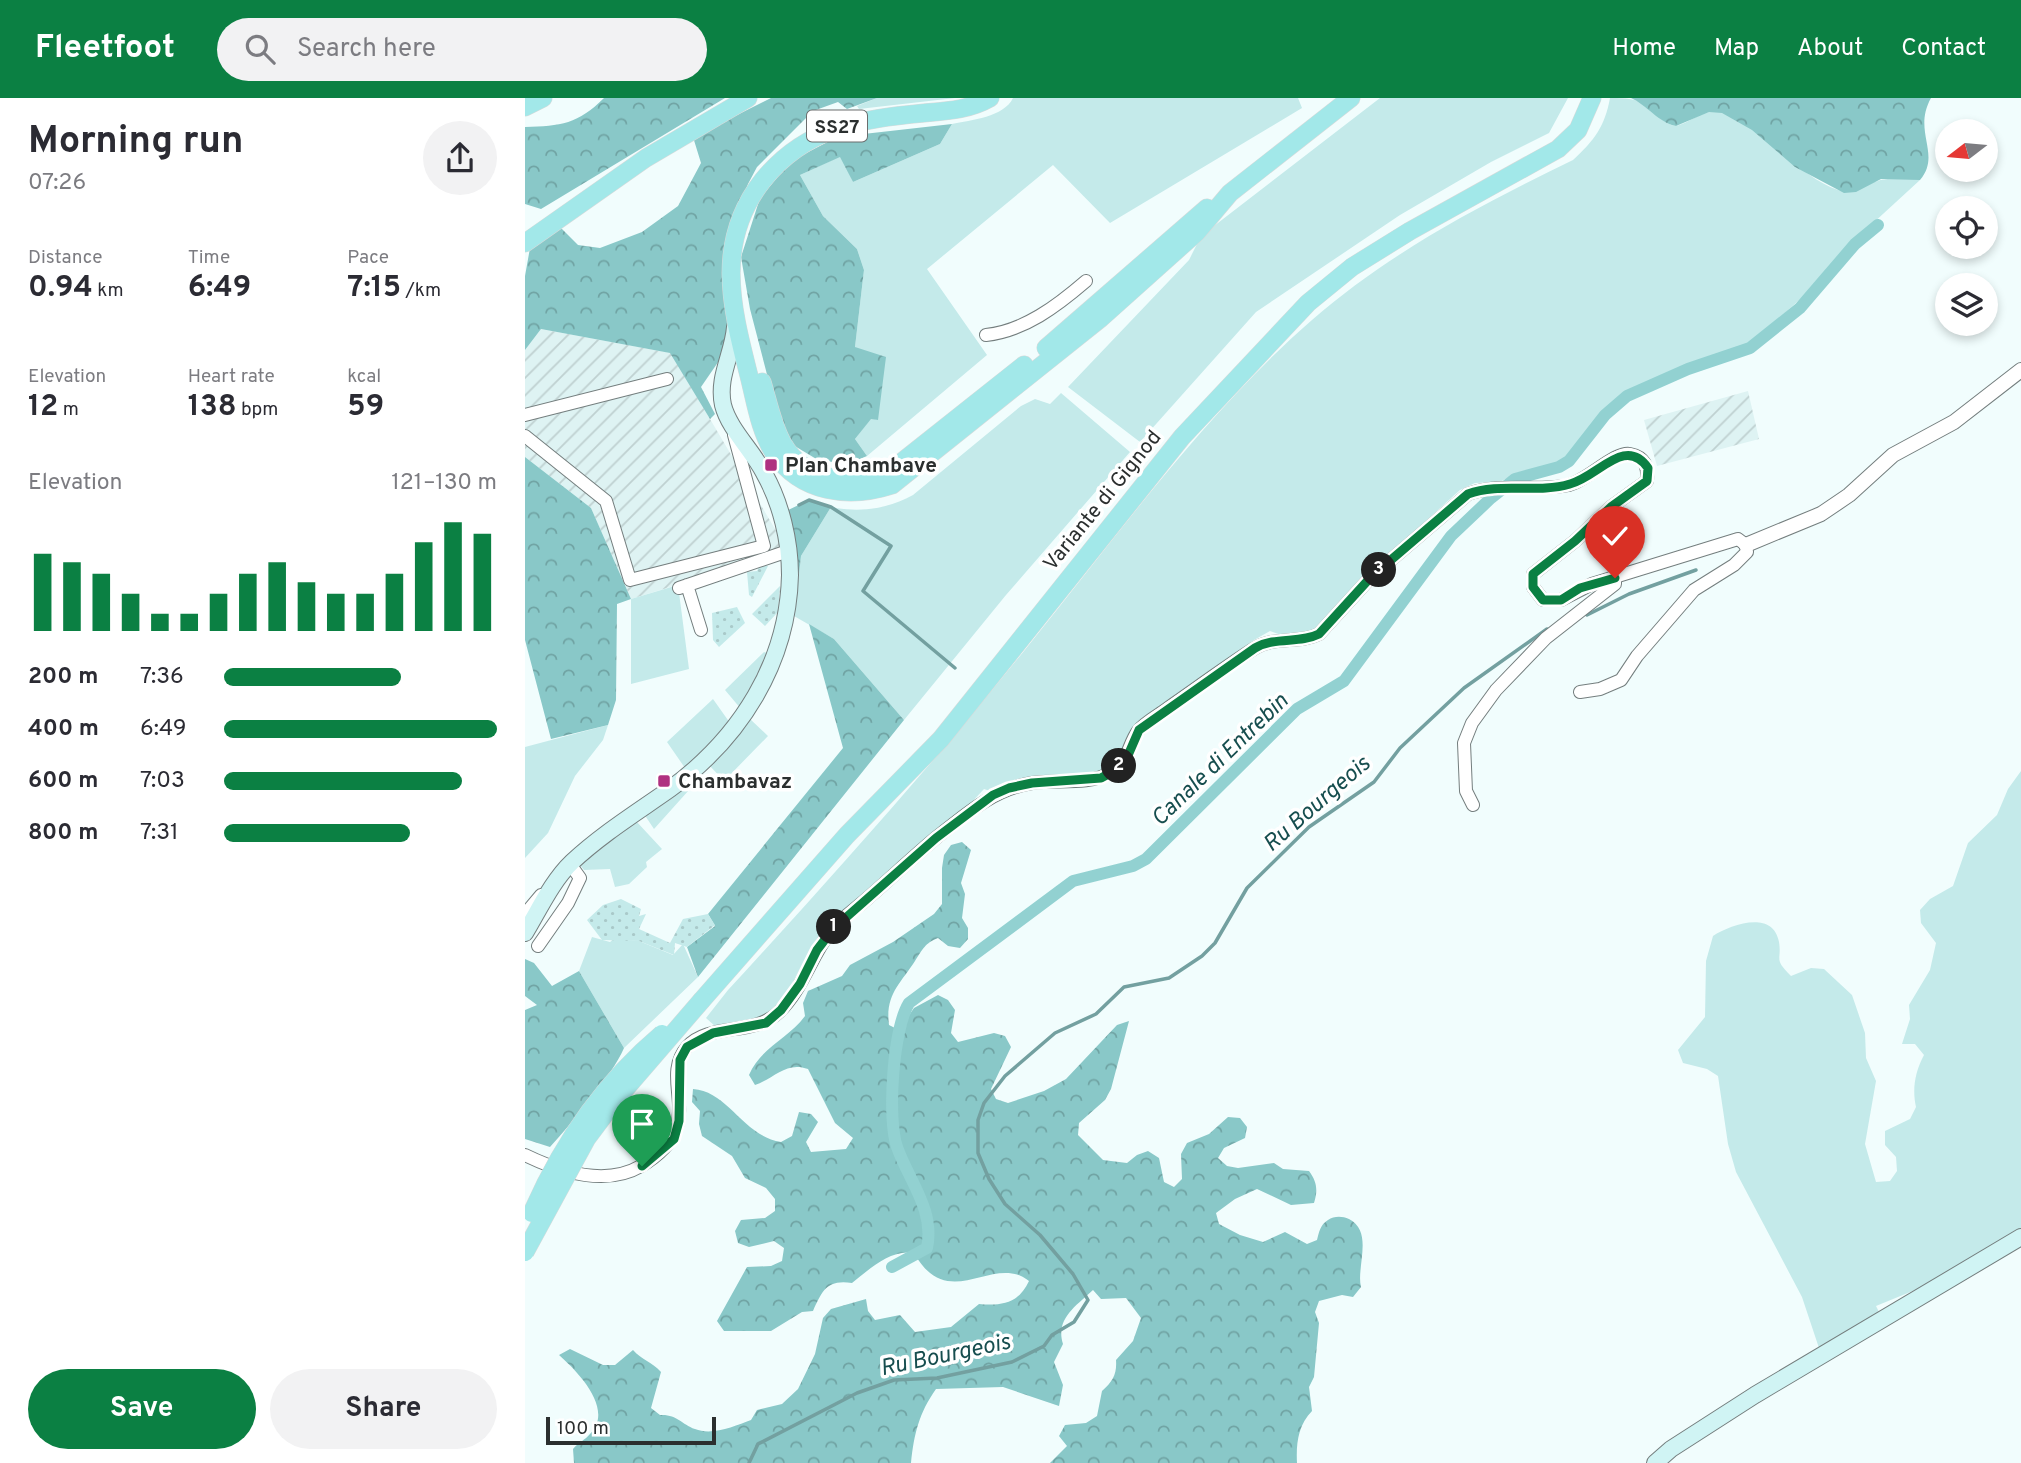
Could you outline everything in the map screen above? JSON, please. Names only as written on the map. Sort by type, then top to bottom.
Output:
[{"type":"main road","points":[[525,107],[543,98]]},
{"type":"main road","points":[[525,243],[646,158],[748,98]]},
{"type":"main road","name":"SS27","points":[[735,321],[730,253],[762,182],[781,161],[817,136],[857,121],[956,110],[990,98]]},
{"type":"main road","points":[[740,296],[764,390],[783,444],[797,460],[835,480],[876,478],[893,469],[1049,346],[1201,211],[1230,193],[1351,98]]},
{"type":"main road","name":"Variante di Gignod","points":[[525,1252],[587,1138],[614,1101],[847,835],[941,739],[1182,437],[1308,303],[1352,267],[1410,231],[1558,149],[1578,130],[1592,98]]},
{"type":"main road","points":[[735,321],[763,431],[773,452],[788,470],[826,490],[846,493],[872,491],[892,485],[1101,318],[1197,232],[1230,193]]},
{"type":"main road","points":[[721,387],[747,349],[739,317],[736,239]]},
{"type":"main road","points":[[525,933],[570,864],[622,820],[671,788],[717,750],[742,720],[774,661],[784,626],[789,583],[788,551],[779,509],[765,473],[723,408],[721,387],[734,344],[735,321]]},
{"type":"main road","points":[[721,387],[739,376],[747,379],[754,395]]},
{"type":"main road","name":"Variante di Gignod","points":[[525,1229],[542,1190],[576,1130],[605,1091],[643,1049],[702,1000]]},
{"type":"main road","points":[[1655,1463],[1671,1449],[1755,1395],[2021,1237]]},
{"type":"street","points":[[986,335],[1008,332],[1047,311],[1086,281]]},
{"type":"street","points":[[1746,545],[1821,514],[1849,495],[1893,455],[1954,422],[2021,370]]},
{"type":"street","points":[[525,415],[667,379]]},
{"type":"street","points":[[525,436],[606,501],[630,580],[764,545],[730,417]]},
{"type":"street","points":[[525,1155],[552,1167],[591,1177],[622,1175],[642,1166],[674,1139],[679,1121],[680,1060],[687,1047],[713,1033],[766,1023],[781,1010],[800,984],[817,950],[833,929],[936,838],[993,795],[1009,788],[1101,778],[1114,771],[1126,760],[1139,730],[1268,640],[1309,639],[1319,634],[1371,577],[1459,500],[1482,489],[1569,485],[1591,476],[1613,459],[1626,453],[1641,457],[1648,468],[1647,481],[1611,507],[1575,541],[1533,574],[1533,587],[1543,600],[1561,600],[1580,588],[1738,540],[1746,545],[1747,552],[1742,558],[1706,580],[1675,610],[1621,680],[1600,689],[1580,692]]},
{"type":"street","points":[[701,630],[683,587],[788,551]]},
{"type":"street","points":[[1473,806],[1466,791],[1464,743],[1472,723],[1496,690],[1540,644],[1615,584],[1615,578]]},
{"type":"street","points":[[537,946],[568,903],[580,878],[570,864]]},
{"type":"street","points":[[525,914],[539,896],[548,894]]},
{"type":"shaded area","points":[[877,98],[955,98],[859,109],[857,106]]},
{"type":"shaded area","points":[[1013,98],[1298,98],[1302,108],[1110,223],[1053,165],[927,269],[987,355],[867,456],[855,439],[871,418],[878,420],[855,347],[864,270],[857,249],[823,216],[800,175],[841,156],[853,182],[940,144],[952,124],[995,114]]},
{"type":"shaded area","points":[[1380,98],[1568,98],[1549,133],[1491,162],[1400,215],[1256,312],[1140,442],[1068,387],[1189,260],[1201,236]]},
{"type":"shaded area","points":[[1610,98],[1626,98],[1640,102],[1664,121],[1676,126],[1711,111],[1729,115],[1759,134],[1807,173],[1838,190],[1854,190],[1887,179],[1920,180],[1859,236],[1816,285],[1750,344],[1631,391],[1599,418],[1566,461],[1516,473],[1500,482],[1475,483],[1460,490],[1354,586],[1328,618],[1310,632],[1284,636],[1270,631],[1254,640],[1154,713],[1123,754],[1097,775],[1018,782],[990,791],[984,789],[832,924],[815,944],[778,1008],[765,1017],[716,1027],[706,1018],[956,734],[1198,435],[1272,356],[1342,295],[1405,251],[1504,194],[1573,160],[1597,132],[1605,117]]},
{"type":"shaded area","points":[[541,329],[671,353],[788,551],[631,599],[591,508],[525,457],[525,350]]},
{"type":"shaded area","points":[[1748,391],[1759,439],[1657,466],[1644,420]]},
{"type":"shaded area","points":[[1061,393],[1130,452],[1006,595],[904,720],[834,639],[794,616],[801,556],[831,507],[852,510],[873,508],[893,504],[913,495],[1021,406],[1035,399],[1050,404]]},
{"type":"shaded area","points":[[761,563],[768,566],[752,597],[749,595],[747,572],[757,571]]},
{"type":"shaded area","points":[[678,585],[689,669],[631,684],[631,599]]},
{"type":"shaded area","points":[[780,586],[778,612],[765,626],[752,614]]},
{"type":"shaded area","points":[[737,607],[745,623],[719,647],[713,640],[712,613]]},
{"type":"shaded area","points":[[764,652],[767,653],[741,709],[725,690]]},
{"type":"shaded area","points":[[713,699],[730,723],[685,768],[667,742]]},
{"type":"shaded area","points":[[749,718],[768,736],[724,781],[709,765]]},
{"type":"shaded area","points":[[608,725],[603,740],[575,776],[548,833],[525,858],[525,747]]},
{"type":"shaded area","points":[[2021,771],[2021,1231],[1937,1281],[1876,1306],[1880,1314],[1827,1347],[1819,1348],[1802,1297],[1736,1172],[1728,1144],[1718,1076],[1707,1069],[1683,1063],[1678,1050],[1705,1017],[1706,961],[1713,936],[1750,922],[1769,926],[1779,942],[1780,962],[1791,976],[1811,968],[1824,969],[1852,995],[1865,1033],[1866,1058],[1876,1081],[1865,1144],[1876,1182],[1890,1181],[1897,1171],[1896,1157],[1885,1145],[1885,1131],[1910,1119],[1916,1107],[1915,1081],[1924,1055],[1915,1044],[1902,1044],[1910,1019],[1909,1005],[1930,970],[1936,943],[1921,923],[1920,910],[1930,899],[1953,886],[1968,843],[1997,815],[2008,789]]},
{"type":"shaded area","points":[[698,780],[654,829],[644,814],[690,781]]},
{"type":"shaded area","points":[[636,821],[662,849],[646,862],[647,867],[629,884],[615,887],[610,869],[584,870],[580,865]]},
{"type":"shaded area","points":[[621,899],[641,909],[639,916],[646,914],[639,929],[670,943],[683,919],[708,914],[715,925],[687,947],[675,943],[674,955],[639,941],[602,940],[587,920],[603,905]]},
{"type":"shaded area","points":[[592,937],[610,942],[614,939],[639,941],[673,955],[683,944],[698,977],[624,1048],[579,971]]},
{"type":"green space","points":[[604,98],[725,98],[541,209],[525,204],[525,127],[568,122],[595,107]]},
{"type":"green space","points":[[771,98],[877,98],[847,109],[838,102],[813,111],[757,167],[748,184],[737,215],[725,276],[728,340],[723,355],[701,387],[715,414],[710,419],[670,353],[541,329],[525,350],[525,276],[530,248],[561,228],[578,245],[600,248],[642,232],[678,206],[701,163],[693,137]]},
{"type":"green space","points":[[1631,98],[1931,98],[1924,122],[1928,152],[1926,170],[1920,180],[1881,179],[1856,192],[1844,193],[1795,167],[1752,130],[1722,113],[1709,112],[1676,126]]},
{"type":"green space","points":[[952,124],[940,144],[853,182],[840,157],[800,175],[823,216],[857,249],[864,270],[855,347],[886,357],[878,420],[871,419],[855,439],[867,456],[848,464],[818,460],[793,445],[776,409],[750,309],[741,257],[760,198],[791,161],[837,137]]},
{"type":"green space","points":[[525,457],[591,508],[631,599],[617,604],[616,700],[608,725],[551,739],[525,640]]},
{"type":"green space","points":[[809,500],[831,507],[801,556],[799,574],[782,513]]},
{"type":"green space","points":[[809,624],[834,639],[904,720],[698,977],[687,947],[715,926],[708,914],[843,748]]},
{"type":"green space","points":[[962,842],[971,850],[961,883],[965,894],[962,918],[968,928],[968,939],[960,948],[948,946],[938,938],[925,947],[899,983],[892,998],[889,1025],[899,1030],[914,1008],[938,995],[948,1000],[955,1010],[951,1033],[958,1042],[994,1033],[1005,1036],[1011,1047],[991,1089],[996,1099],[1008,1103],[1044,1091],[1066,1079],[1117,1025],[1129,1021],[1111,1089],[1105,1100],[1079,1123],[1078,1135],[1103,1160],[1127,1163],[1148,1151],[1159,1158],[1164,1182],[1174,1187],[1182,1179],[1181,1154],[1187,1143],[1209,1134],[1228,1117],[1240,1118],[1247,1127],[1245,1138],[1224,1148],[1218,1158],[1227,1166],[1238,1168],[1274,1163],[1283,1169],[1309,1171],[1315,1183],[1315,1198],[1314,1203],[1291,1205],[1257,1189],[1235,1199],[1216,1213],[1219,1224],[1240,1235],[1263,1242],[1285,1232],[1307,1244],[1317,1240],[1323,1224],[1335,1217],[1349,1219],[1361,1232],[1361,1287],[1353,1297],[1342,1295],[1319,1301],[1315,1312],[1319,1323],[1314,1377],[1309,1387],[1312,1411],[1299,1435],[1297,1463],[1050,1463],[1067,1446],[1059,1436],[1065,1425],[1086,1423],[1097,1416],[1102,1391],[1113,1377],[1116,1360],[1133,1341],[1141,1318],[1126,1298],[1101,1299],[1093,1290],[1064,1320],[1061,1335],[1063,1344],[1054,1362],[1063,1385],[1059,1406],[1003,1387],[936,1389],[918,1424],[911,1463],[574,1463],[573,1449],[597,1424],[598,1413],[591,1391],[559,1355],[570,1349],[603,1365],[615,1365],[633,1350],[661,1372],[651,1408],[660,1415],[675,1418],[695,1429],[716,1431],[751,1420],[757,1410],[782,1404],[798,1389],[815,1354],[823,1318],[831,1309],[866,1299],[868,1311],[875,1320],[900,1315],[915,1332],[951,1327],[979,1304],[1009,1302],[1025,1288],[1029,1281],[1015,1274],[1001,1273],[956,1281],[942,1279],[928,1271],[914,1253],[905,1253],[881,1261],[852,1283],[831,1285],[823,1292],[813,1311],[802,1312],[771,1331],[724,1331],[717,1321],[747,1267],[771,1266],[782,1261],[784,1248],[774,1241],[749,1247],[738,1243],[735,1231],[741,1220],[765,1218],[775,1211],[775,1199],[766,1188],[745,1178],[732,1156],[702,1136],[700,1111],[692,1102],[693,1089],[716,1097],[756,1131],[781,1142],[792,1136],[799,1112],[811,1114],[818,1122],[806,1142],[811,1152],[846,1149],[853,1138],[835,1123],[808,1069],[793,1067],[755,1085],[749,1075],[760,1057],[805,1016],[803,1003],[808,991],[842,976],[850,965],[893,942],[934,914],[942,904],[944,855],[951,845]]},
{"type":"green space","points":[[525,959],[534,963],[552,986],[579,971],[624,1048],[601,1085],[550,1147],[525,1139],[525,1010],[537,1005],[525,996]]},
{"type":"waterway","name":"Canale di Entrebin","points":[[892,1267],[927,1248],[929,1234],[924,1208],[897,1147],[892,1116],[893,1074],[899,1032],[909,1003],[1073,881],[1133,866],[1146,859],[1297,709],[1344,681],[1451,536],[1491,498],[1515,479],[1559,467],[1569,461],[1605,415],[1627,396],[1688,369],[1750,348],[1800,308],[1855,244],[1878,225]]},
{"type":"waterway","points":[[799,505],[809,500],[831,507],[891,546],[863,591],[955,668]]},
{"type":"waterway","name":"Ru Bourgeois","points":[[1587,615],[1629,594],[1696,570]]},
{"type":"waterway","name":"Ru Bourgeois","points":[[749,1463],[758,1444],[857,1393],[894,1380],[937,1378],[1012,1362],[1044,1346],[1052,1335],[1074,1322],[1088,1300],[1073,1274],[1040,1235],[1005,1204],[989,1179],[978,1153],[978,1120],[984,1103],[1005,1076],[1055,1033],[1096,1014],[1124,987],[1169,978],[1202,956],[1215,943],[1247,888],[1309,827],[1374,782],[1400,748],[1464,688],[1547,629]]},
{"type":"place","name":"Plan Chambave","points":[[771,465]]},
{"type":"place","name":"Chambavaz","points":[[664,781]]},
{"type":"route","points":[[642,1166],[674,1139],[679,1121],[680,1060],[687,1047],[697,1039],[713,1033],[766,1023],[781,1010],[800,984],[817,950],[833,929],[936,838],[993,795],[1009,788],[1032,783],[1101,778],[1114,771],[1126,760],[1139,730],[1223,669],[1268,640],[1309,639],[1319,634],[1371,577],[1468,494],[1482,489],[1569,485],[1591,476],[1613,459],[1626,453],[1641,457],[1648,468],[1647,481],[1611,507],[1575,541],[1533,574],[1533,587],[1543,600],[1561,600],[1580,588],[1615,578]]}]
